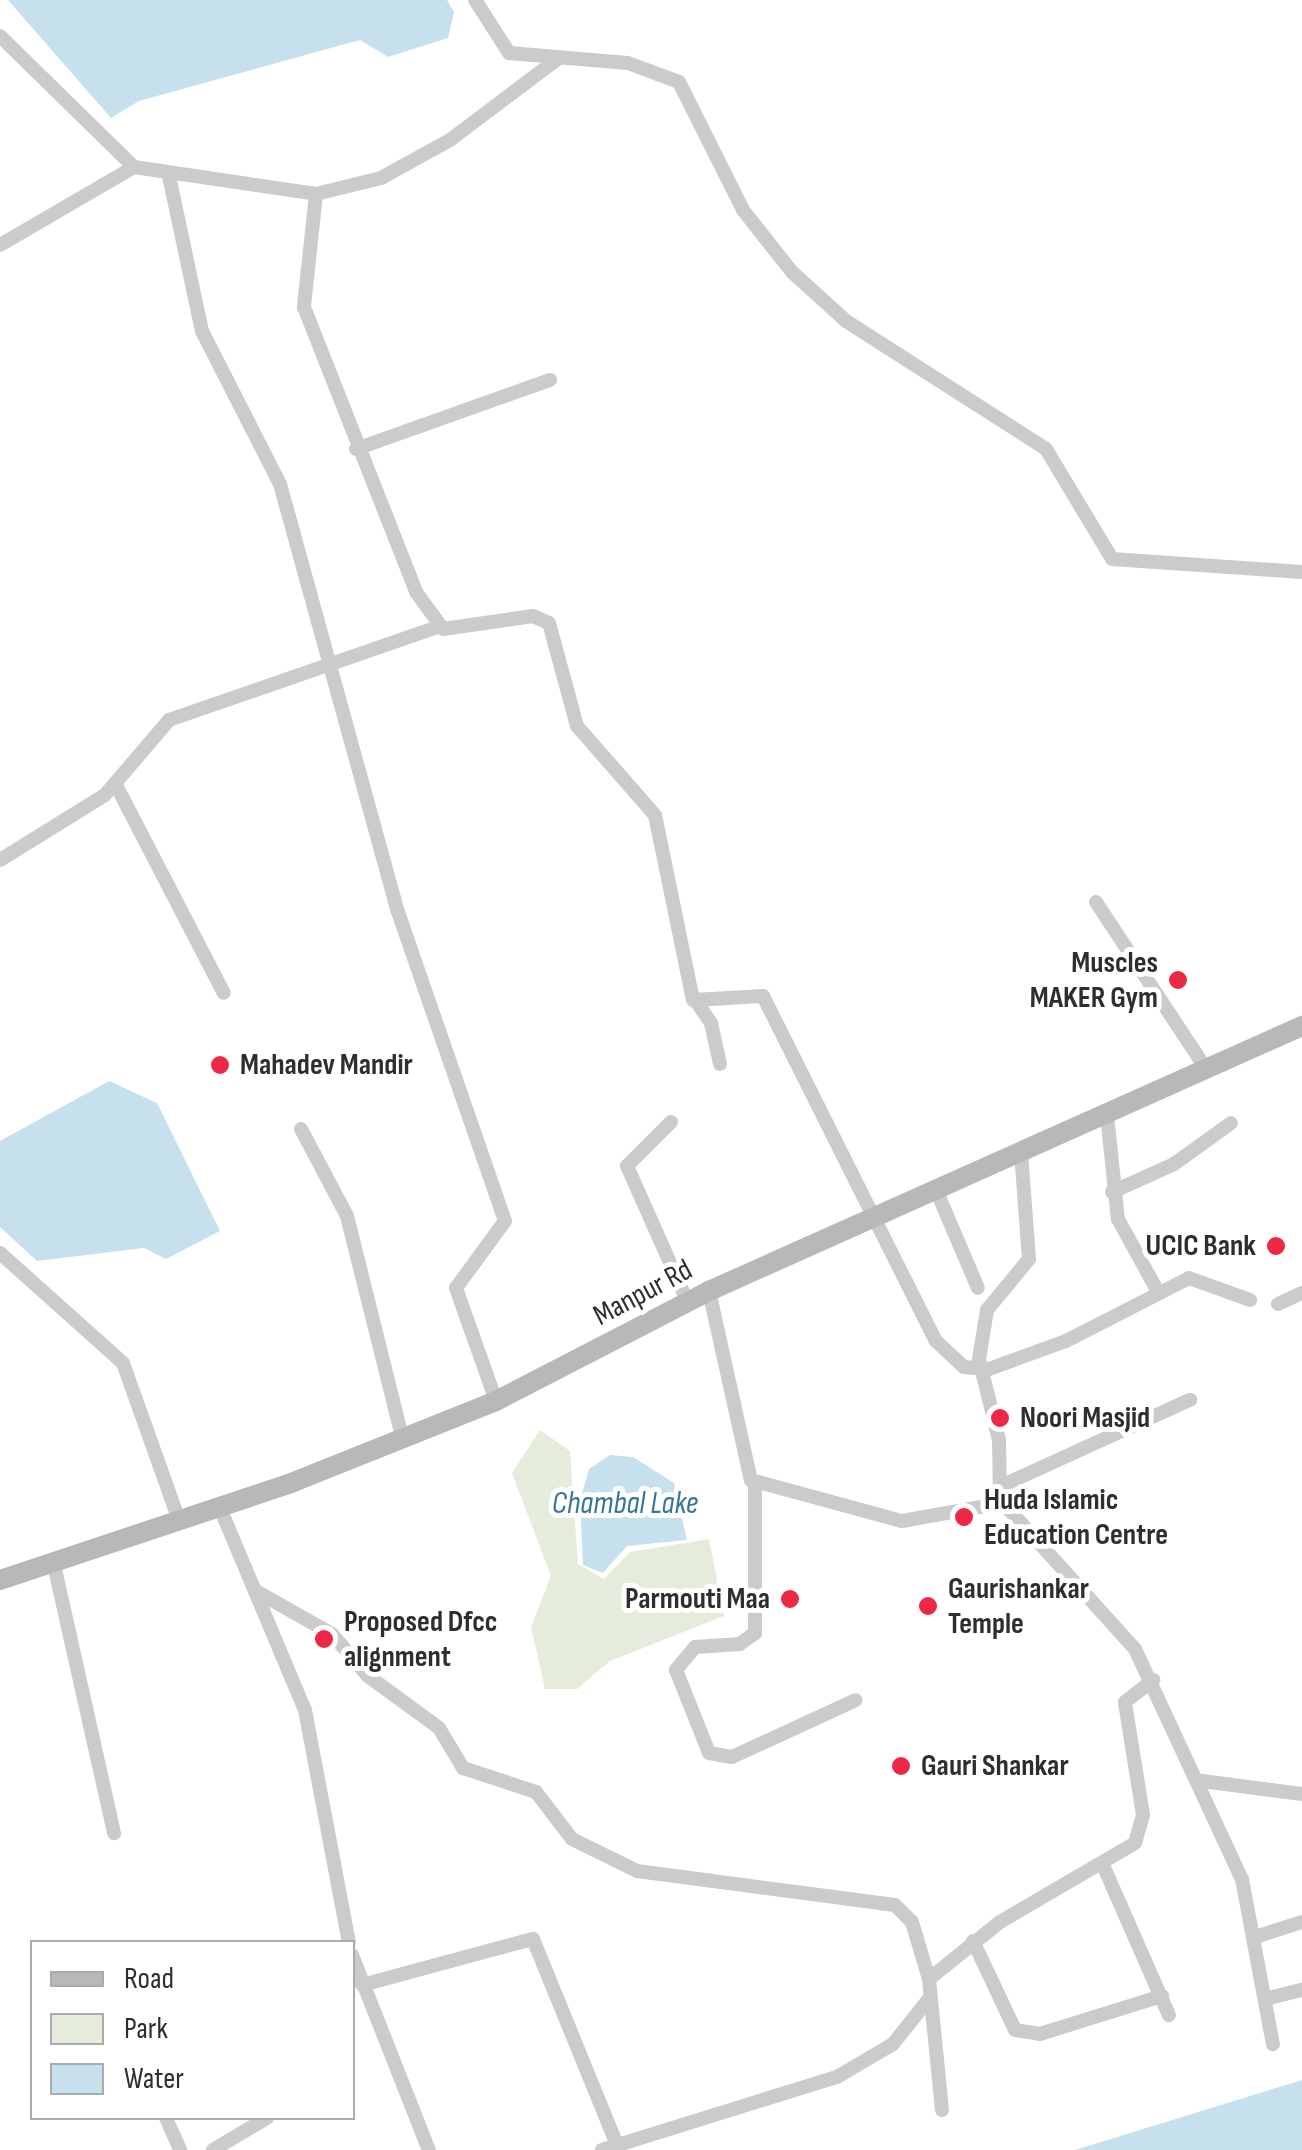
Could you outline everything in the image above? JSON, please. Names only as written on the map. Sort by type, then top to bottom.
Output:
[{"type":"main road","name":"Manpur Rd","points":[[0,1580],[220,1508],[496,1401],[708,1291],[1302,1026]]},
{"type":"street","points":[[475,0],[508,52],[628,63],[679,82],[743,210],[792,272],[846,321],[1046,449],[1112,559],[1302,572]]},
{"type":"street","points":[[0,36],[134,167],[169,176],[227,174],[316,194],[381,178],[450,140],[559,58]]},
{"type":"street","points":[[0,245],[134,167]]},
{"type":"street","points":[[169,176],[202,331],[280,484],[404,930],[505,1221],[456,1288],[496,1401]]},
{"type":"street","points":[[316,194],[304,306],[356,449],[438,627]]},
{"type":"street","points":[[356,449],[550,380]]},
{"type":"street","points":[[0,860],[116,785],[168,720],[438,627],[533,616],[548,623],[576,726],[655,816],[694,1000],[711,1022],[720,1064]]},
{"type":"street","points":[[116,785],[224,993]]},
{"type":"street","points":[[1096,902],[1206,1069]]},
{"type":"street","points":[[694,1000],[763,996],[936,1341],[964,1367],[1066,1341],[1156,1288],[1189,1278],[1250,1300]]},
{"type":"street","points":[[1107,1115],[1112,1192],[1156,1288]]},
{"type":"street","points":[[671,1122],[626,1166],[688,1303]]},
{"type":"street","points":[[1112,1192],[1174,1164],[1230,1123]]},
{"type":"street","points":[[301,1130],[348,1216],[402,1440]]},
{"type":"street","points":[[1022,1152],[1028,1259],[988,1306],[979,1366],[1001,1494],[1117,1628],[1153,1680],[1202,1781],[1242,1879],[1272,2044]]},
{"type":"street","points":[[936,1192],[978,1288]]},
{"type":"street","points":[[0,1253],[123,1363],[179,1520]]},
{"type":"street","points":[[708,1291],[755,1482],[755,1633],[740,1644],[690,1650],[676,1670],[709,1753],[732,1757],[856,1700]]},
{"type":"street","points":[[1278,1304],[1302,1293]]},
{"type":"street","points":[[755,1482],[902,1521],[1001,1494],[1190,1400]]},
{"type":"street","points":[[220,1508],[256,1590],[314,1746],[349,1940]]},
{"type":"street","points":[[53,1560],[114,1833]]},
{"type":"street","points":[[256,1590],[332,1634],[368,1676],[439,1728],[463,1768],[536,1792],[572,1839],[637,1871],[895,1905],[912,1922],[929,1979],[928,2000],[942,2110]]},
{"type":"street","points":[[929,1979],[973,1941],[1103,1865],[1143,1827],[1126,1702],[1153,1680]]},
{"type":"street","points":[[1202,1781],[1302,1794]]},
{"type":"street","points":[[1103,1865],[1168,2015]]},
{"type":"street","points":[[1254,1937],[1302,1922]]},
{"type":"street","points":[[362,1985],[533,1939],[613,2149],[836,2077],[892,2044],[928,2000]]},
{"type":"street","points":[[973,1941],[1014,2030],[1040,2034],[1162,1996]]},
{"type":"street","points":[[355,1967],[429,2150]]},
{"type":"street","points":[[1265,1998],[1302,1990]]},
{"type":"street","points":[[167,2120],[180,2150]]},
{"type":"street","points":[[212,2150],[264,2120]]},
{"type":"green space","points":[[540,1430],[570,1451],[578,1564],[604,1579],[630,1552],[709,1539],[724,1616],[610,1661],[577,1689],[545,1689],[531,1627],[551,1576],[512,1473]]},
{"type":"water","points":[[8,0],[447,0],[454,12],[448,38],[388,57],[360,40],[139,101],[111,118]]},
{"type":"water","points":[[109,1081],[157,1103],[220,1231],[166,1259],[144,1248],[37,1261],[0,1227],[0,1141]]},
{"type":"water","name":"Chambal Lake","points":[[610,1455],[633,1457],[674,1483],[687,1540],[627,1546],[603,1573],[583,1565],[580,1500],[589,1469]]},
{"type":"water","points":[[1302,2080],[1302,2150],[1075,2150]]},
{"type":"place","name":"Muscles MAKER Gym","points":[[1178,980]]},
{"type":"place","name":"Mahadev Mandir","points":[[220,1065]]},
{"type":"place","name":"UCIC Bank","points":[[1276,1246]]},
{"type":"place","name":"Noori Masjid","points":[[1000,1418]]},
{"type":"place","name":"Huda Islamic Education Centre","points":[[964,1517]]},
{"type":"place","name":"Parmouti Maa","points":[[790,1599]]},
{"type":"place","name":"Gaurishankar Temple","points":[[928,1606]]},
{"type":"place","name":"Proposed Dfcc alignment","points":[[324,1639]]},
{"type":"place","name":"Gauri Shankar","points":[[901,1766]]}]
